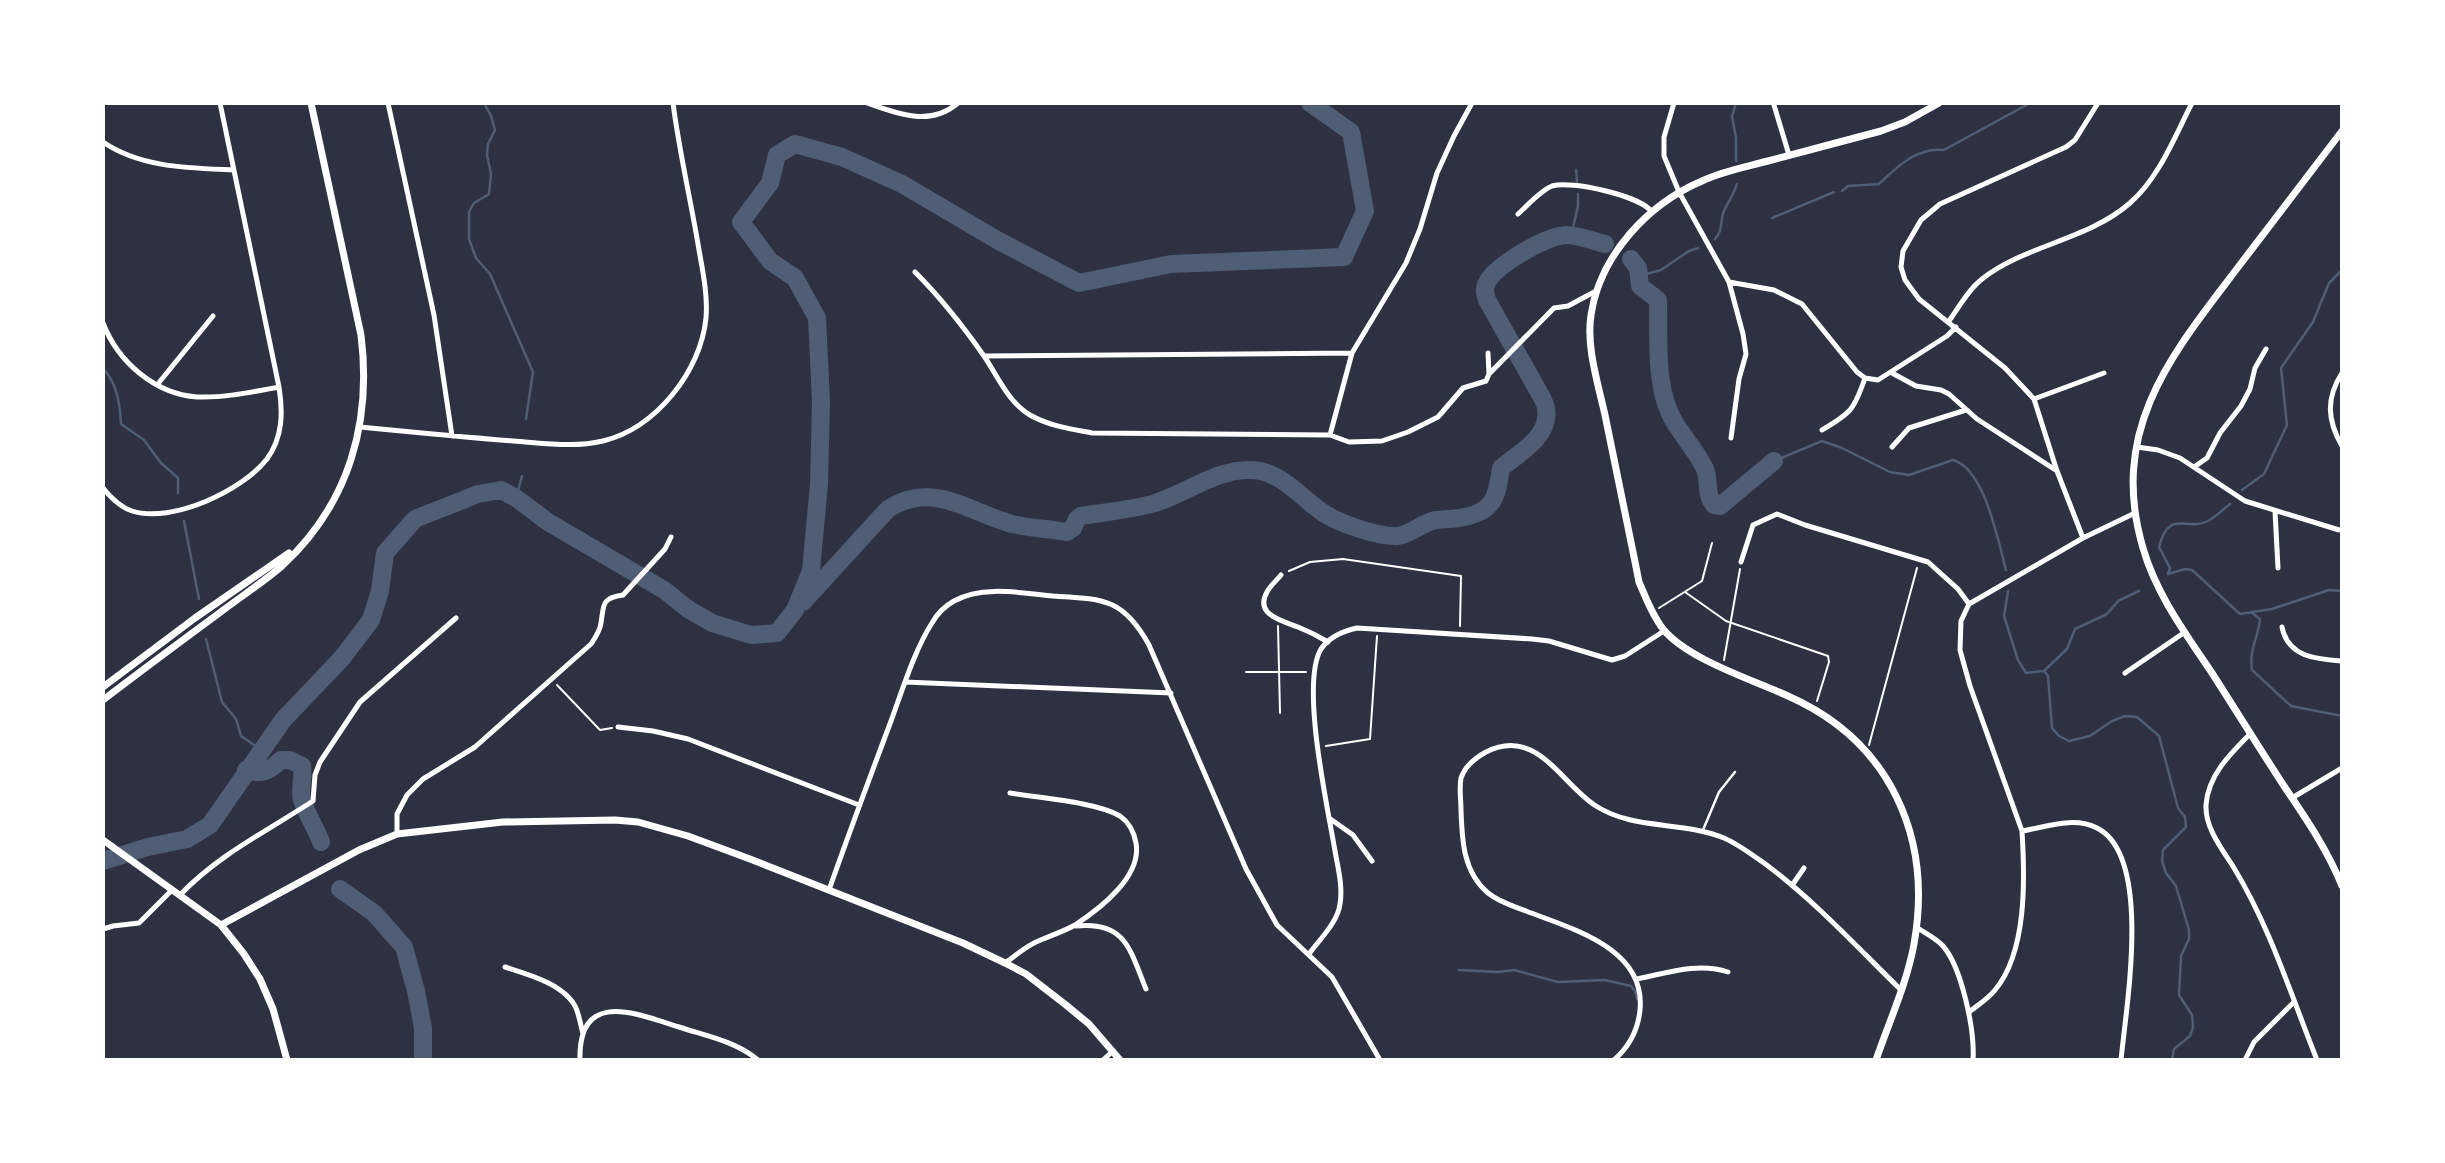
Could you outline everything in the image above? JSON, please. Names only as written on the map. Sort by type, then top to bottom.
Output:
[{"type":"street","points":[[103,488],[118,504],[132,511],[146,514],[173,512],[214,497],[241,481],[267,458],[282,425],[279,387],[220,103]]},
{"type":"street","points":[[103,700],[282,565],[320,521],[342,484],[355,452],[364,380],[361,335],[311,103]]},
{"type":"street","points":[[388,103],[434,315],[452,436]]},
{"type":"street","points":[[360,427],[568,445],[604,440],[658,411],[674,394],[688,372],[701,344],[706,317],[705,282],[673,103]]},
{"type":"street","points":[[867,103],[901,115],[923,117],[943,113],[958,103]]},
{"type":"street","points":[[1330,435],[1352,353],[1406,263],[1420,229],[1437,173],[1472,103]]},
{"type":"street","points":[[1674,103],[1664,137],[1664,156],[1679,192],[1729,282],[1746,354],[1739,379],[1731,438]]},
{"type":"street","points":[[1876,1060],[1908,968],[1916,927],[1919,883],[1913,836],[1891,785],[1854,739],[1815,710],[1792,697],[1723,668],[1687,648],[1664,631],[1639,582],[1591,345],[1591,318],[1595,291],[1608,265],[1652,212],[1679,192],[1716,175],[1881,131],[1905,122],[1939,103]]},
{"type":"street","points":[[2083,538],[2034,400],[2005,368],[1919,299],[1905,281],[1901,267],[1902,251],[1910,235],[1921,220],[1940,204],[2066,146],[2080,133],[2098,103]]},
{"type":"street","points":[[1949,321],[1969,291],[1993,271],[2100,222],[2131,203],[2152,178],[2192,103]]},
{"type":"street","points":[[1774,104],[1789,155]]},
{"type":"street","points":[[2342,131],[2178,347],[2153,392],[2143,418],[2137,447],[2135,513],[2143,549],[2154,580],[2292,797],[2329,858],[2342,886]]},
{"type":"street","points":[[103,142],[134,157],[173,167],[234,170]]},
{"type":"street","points":[[1518,214],[1548,189],[1562,185],[1632,199],[1648,206],[1652,212]]},
{"type":"street","points":[[915,272],[932,289],[984,356],[1005,389],[1029,415],[1061,428],[1092,433],[1330,435],[1349,442],[1382,441],[1438,417],[1463,388],[1486,382],[1489,374],[1488,354]]},
{"type":"street","points":[[1729,282],[1774,290],[1802,304],[1857,372],[1865,378],[1878,380],[1892,373],[1956,327]]},
{"type":"street","points":[[1489,374],[1554,308],[1568,306],[1595,291]]},
{"type":"street","points":[[157,385],[213,316]]},
{"type":"street","points":[[103,323],[120,354],[133,368],[171,392],[203,397],[279,387]]},
{"type":"street","points":[[2194,467],[2207,458],[2220,433],[2241,406],[2250,390],[2255,368],[2266,349]]},
{"type":"street","points":[[984,356],[1352,353]]},
{"type":"street","points":[[1892,373],[1916,386],[1941,390],[1965,410],[2057,471]]},
{"type":"street","points":[[2034,400],[2104,373]]},
{"type":"street","points":[[2342,373],[2329,405],[2332,425],[2342,446]]},
{"type":"street","points":[[1822,430],[1847,415],[1853,408],[1865,378]]},
{"type":"street","points":[[1892,447],[1909,428],[1965,410]]},
{"type":"street","points":[[2137,447],[2169,453],[2245,501],[2341,532]]},
{"type":"street","points":[[2275,511],[2277,568]]},
{"type":"street","points":[[1969,1012],[1995,990],[2013,957],[2022,910],[2022,831],[1970,686],[1960,650],[1961,621],[1969,604],[2083,538],[2135,513]]},
{"type":"street","points":[[1741,562],[1753,525],[1777,514],[1920,558],[1935,566],[1969,604]]},
{"type":"street","points":[[397,834],[397,814],[407,795],[423,779],[475,747],[592,644],[601,626],[601,609],[605,601],[623,595],[662,553],[671,537]]},
{"type":"street","points":[[103,687],[195,618],[298,547]]},
{"type":"street","points":[[1282,575],[1266,593],[1266,611],[1278,621],[1328,642]]},
{"type":"street","points":[[829,890],[905,682],[930,624],[940,612],[953,601],[972,594],[1001,592],[1092,598],[1114,605],[1128,614],[1139,627],[1171,694],[1246,869],[1277,925],[1332,977],[1380,1060]]},
{"type":"street","points":[[180,895],[197,877],[262,831],[313,801],[315,775],[320,762],[360,702],[456,618]]},
{"type":"street","points":[[2282,627],[2288,645],[2295,651],[2342,661]]},
{"type":"street","points":[[1309,954],[1338,914],[1341,904],[1341,889],[1314,724],[1314,672],[1321,649],[1332,638],[1349,630],[1378,629],[1549,640],[1612,660],[1625,656],[1664,631]]},
{"type":"street","points":[[2125,673],[2185,632]]},
{"type":"street","points":[[905,682],[1171,694]]},
{"type":"street","points":[[618,727],[688,739],[859,805]]},
{"type":"street","points":[[2251,733],[2226,758],[2215,776],[2209,790],[2207,815],[2211,828],[2243,883],[2270,938],[2317,1060]]},
{"type":"street","points":[[1614,1060],[1630,1042],[1637,1028],[1640,996],[1637,979],[1625,960],[1614,950],[1563,925],[1489,894],[1467,863],[1462,837],[1460,783],[1463,772],[1476,757],[1491,749],[1509,746],[1540,754],[1597,806],[1624,818],[1703,830],[1727,839],[1793,884],[1900,989]]},
{"type":"street","points":[[2292,797],[2342,768]]},
{"type":"street","points":[[1010,793],[1101,808],[1119,815],[1135,834],[1138,853],[1134,869],[1127,881],[1073,927]]},
{"type":"street","points":[[1329,817],[1353,835],[1371,861]]},
{"type":"street","points":[[221,925],[359,849],[397,834],[503,822],[638,822],[703,841],[954,939],[1005,963],[1047,988],[1089,1024],[1120,1060]]},
{"type":"street","points":[[2022,831],[2071,822],[2085,824],[2107,835],[2123,859],[2127,875],[2132,950],[2121,1060]]},
{"type":"street","points":[[103,840],[221,925],[260,979],[273,1009],[287,1060]]},
{"type":"street","points":[[1793,884],[1804,868]]},
{"type":"street","points":[[103,929],[139,923],[172,890]]},
{"type":"street","points":[[1005,963],[1033,943],[1073,927],[1107,927],[1126,942],[1146,989]]},
{"type":"street","points":[[1916,927],[1945,948],[1969,1012],[1973,1060]]},
{"type":"street","points":[[505,967],[542,981],[569,999],[575,1007],[583,1034]]},
{"type":"street","points":[[1637,979],[1691,968],[1715,967],[1728,972]]},
{"type":"street","points":[[2245,1060],[2254,1042],[2294,1002]]},
{"type":"street","points":[[580,1060],[583,1034],[591,1019],[608,1010],[627,1010],[726,1042],[744,1049],[758,1060]]},
{"type":"street","points":[[1103,1060],[1113,1051]]},
{"type":"lane","points":[[1703,830],[1719,792],[1735,772]]},
{"type":"path","points":[[1653,613],[1702,581],[1712,543]]},
{"type":"path","points":[[1867,752],[1920,558]]},
{"type":"path","points":[[1282,575],[1310,562],[1343,559],[1461,576],[1459,634]]},
{"type":"path","points":[[1723,668],[1741,562]]},
{"type":"path","points":[[1685,592],[1730,623],[1828,656],[1829,662],[1815,710]]},
{"type":"path","points":[[1278,621],[1280,713]]},
{"type":"path","points":[[1318,747],[1370,739],[1378,629]]},
{"type":"path","points":[[1246,672],[1314,672]]},
{"type":"path","points":[[552,679],[600,730],[618,727]]},
{"type":"waterway","points":[[484,103],[495,130],[488,144],[491,174],[489,194],[474,203],[469,212],[469,239],[476,258],[490,274],[533,372],[526,419]]},
{"type":"waterway","points":[[103,861],[148,847],[187,839],[210,825],[283,720],[342,658],[371,620],[380,591],[385,553],[415,519],[478,494],[501,490],[516,498],[548,522],[664,590],[712,623],[751,635],[777,633],[795,610],[811,571],[819,484],[821,401],[817,318],[795,278],[770,261],[741,222],[770,183],[777,155],[795,144],[842,157],[902,184],[997,240],[1079,283],[1171,264],[1344,257],[1365,211],[1351,132],[1310,103]]},
{"type":"waterway","points":[[1736,103],[1732,116],[1736,161]]},
{"type":"waterway","points":[[1842,191],[1848,186],[1879,184],[1917,155],[1944,150],[2030,103]]},
{"type":"waterway","points":[[1576,170],[1577,182]]},
{"type":"waterway","points":[[1715,239],[1737,184]]},
{"type":"waterway","points":[[1772,218],[1834,192]]},
{"type":"waterway","points":[[1571,236],[1578,194]]},
{"type":"waterway","points":[[803,602],[888,509],[920,497],[950,501],[1012,524],[1067,532],[1081,516],[1146,505],[1225,473],[1250,470],[1261,471],[1280,479],[1338,521],[1389,536],[1402,535],[1431,521],[1466,517],[1480,512],[1493,499],[1501,468],[1532,443],[1546,419],[1544,401],[1487,300],[1486,284],[1499,268],[1546,240],[1566,235],[1605,244]]},
{"type":"waterway","points":[[1639,276],[1661,270],[1698,248]]},
{"type":"waterway","points":[[1631,259],[1638,268],[1640,286],[1658,300],[1659,363],[1664,395],[1675,423],[1705,469],[1711,501],[1720,506],[1774,461]]},
{"type":"waterway","points":[[2242,490],[2264,474],[2287,425],[2281,368],[2313,322],[2329,283],[2342,270]]},
{"type":"waterway","points":[[103,368],[117,394],[121,424],[144,440],[161,463],[178,478],[178,493]]},
{"type":"waterway","points":[[1774,461],[1822,441],[1890,472],[1909,475],[1953,460],[1964,466],[1982,491],[2006,570]]},
{"type":"waterway","points":[[516,498],[522,476]]},
{"type":"waterway","points":[[2230,504],[2208,521],[2168,528],[2159,547],[2170,568],[2168,574],[2185,569],[2192,570],[2240,614],[2272,609],[2329,590],[2342,591]]},
{"type":"waterway","points":[[184,521],[199,599]]},
{"type":"waterway","points":[[2008,591],[2004,616],[2018,660],[2026,673],[2044,671],[2048,676],[2052,728],[2059,736],[2069,741],[2090,736],[2112,721],[2125,716],[2137,717],[2159,736],[2178,808],[2185,817],[2186,827],[2163,850],[2162,861],[2166,873],[2176,886],[2189,930],[2189,939],[2181,956],[2179,995],[2192,1015],[2193,1027],[2190,1036],[2174,1049],[2172,1060]]},
{"type":"waterway","points":[[2044,671],[2067,649],[2075,629],[2107,614],[2118,601],[2139,591]]},
{"type":"waterway","points":[[2251,612],[2260,619],[2252,655],[2252,670],[2291,706],[2342,716]]},
{"type":"waterway","points":[[206,639],[222,702],[236,719],[241,736],[260,749]]},
{"type":"waterway","points":[[246,770],[265,771],[281,760],[290,760],[302,766],[302,800],[321,842]]},
{"type":"waterway","points":[[340,889],[374,913],[404,947],[423,1028],[423,1060]]},
{"type":"waterway","points":[[1459,970],[1514,970],[1558,982],[1605,980],[1631,986],[1637,999]]}]
